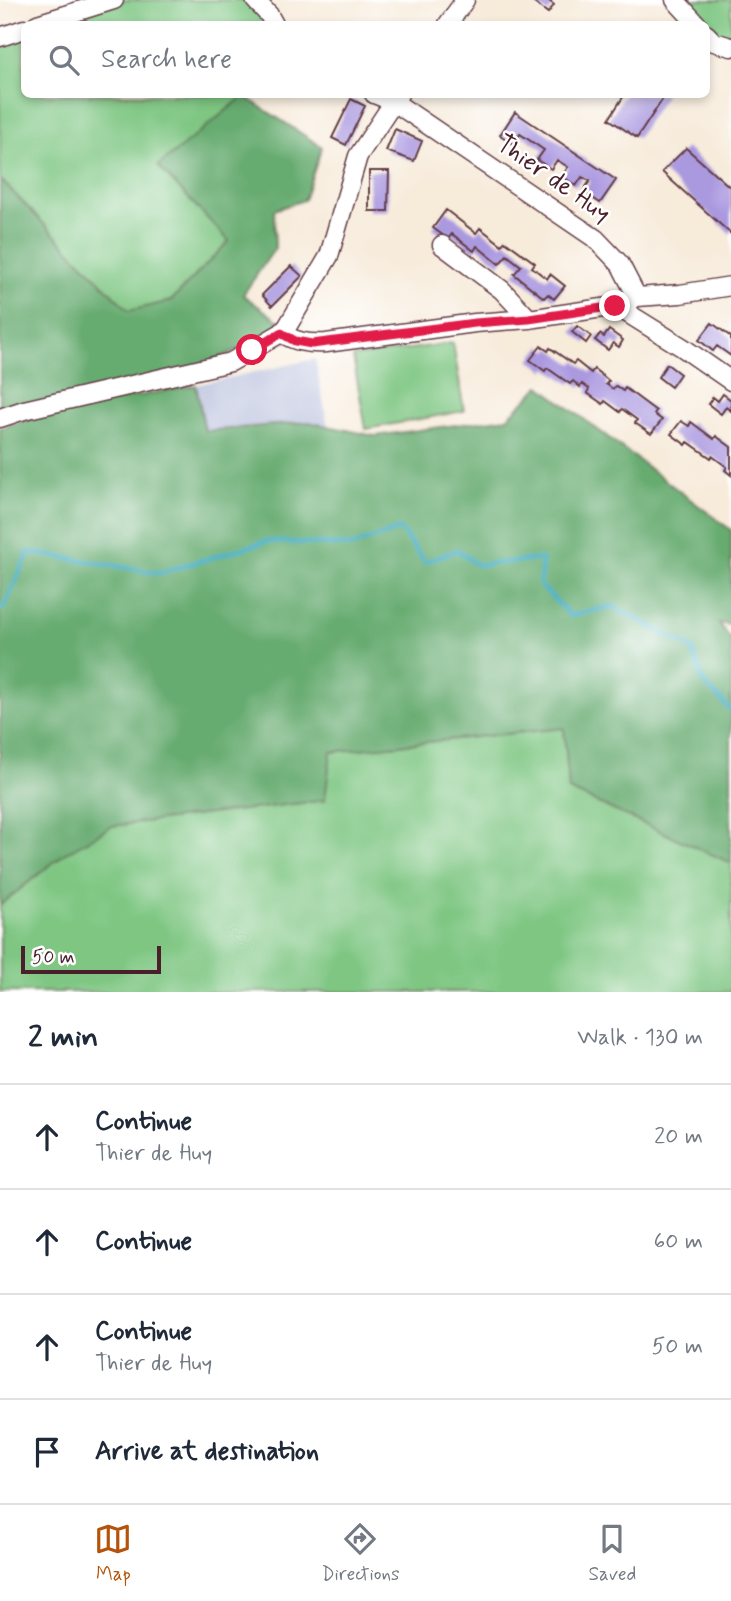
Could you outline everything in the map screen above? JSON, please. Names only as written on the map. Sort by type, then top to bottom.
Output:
[{"type":"street","points":[[47,21],[114,0]]},
{"type":"street","points":[[255,0],[272,21]]},
{"type":"street","points":[[450,21],[465,0]]},
{"type":"street","points":[[675,0],[694,21]]},
{"type":"street","points":[[0,37],[21,30]]},
{"type":"street","points":[[710,38],[714,42],[731,47]]},
{"type":"street","points":[[0,418],[37,406],[231,362],[281,333],[329,256],[358,156],[396,98]]},
{"type":"street","name":"Thier de Huy","points":[[396,98],[596,239],[620,264],[636,297]]},
{"type":"street","points":[[442,245],[502,290],[529,319]]},
{"type":"street","points":[[281,333],[295,341],[312,344],[475,323],[529,319],[615,306],[636,297],[731,286]]},
{"type":"street","points":[[615,306],[682,346],[731,381]]},
{"type":"shaded area","points":[[315,359],[328,426],[309,422],[204,431],[196,385]]},
{"type":"green space","points":[[114,0],[252,0],[271,21],[48,21]]},
{"type":"green space","points":[[675,0],[731,0],[731,47],[710,36],[710,21],[694,21]]},
{"type":"green space","points":[[21,30],[21,98],[242,98],[159,166],[230,241],[171,301],[128,311],[0,179],[0,37]]},
{"type":"green space","points":[[242,98],[247,98],[322,147],[304,200],[274,210],[275,248],[243,295],[287,327],[188,372],[0,418],[0,179],[129,311],[171,301],[229,241],[158,166]]},
{"type":"green space","points":[[453,343],[464,411],[366,429],[353,357]]},
{"type":"green space","points":[[196,385],[205,431],[309,422],[375,436],[507,418],[540,386],[731,530],[731,625],[718,623],[731,639],[731,863],[569,790],[564,728],[331,752],[325,800],[112,826],[64,854],[0,905],[0,428],[52,412]]},
{"type":"green space","points":[[564,728],[569,790],[731,863],[731,992],[0,992],[0,905],[64,854],[112,826],[324,800],[330,752]]},
{"type":"building","points":[[530,0],[548,0],[554,5],[548,13]]},
{"type":"building","points":[[622,98],[663,98],[637,138],[609,119]]},
{"type":"building","points":[[351,99],[365,106],[346,145],[332,138]]},
{"type":"building","points":[[515,112],[616,180],[600,203],[583,191],[590,181],[582,177],[576,186],[562,176],[568,167],[557,160],[551,169],[537,160],[544,150],[520,134],[514,144],[500,135]]},
{"type":"building","points":[[395,129],[422,141],[414,161],[386,151]]},
{"type":"building","points":[[686,148],[731,188],[731,234],[662,172]]},
{"type":"building","points":[[369,171],[389,171],[388,211],[369,211]]},
{"type":"building","points":[[446,210],[476,233],[480,228],[502,245],[505,241],[535,263],[532,267],[547,279],[550,274],[565,286],[554,299],[548,294],[544,298],[514,274],[521,266],[507,255],[499,264],[477,246],[474,251],[452,234],[448,239],[433,228]]},
{"type":"building","points":[[291,266],[302,276],[272,306],[262,295]]},
{"type":"building","points":[[712,323],[731,337],[731,356],[717,346],[713,351],[699,340]]},
{"type":"building","points":[[577,326],[591,336],[586,343],[572,332]]},
{"type":"building","points":[[609,330],[623,340],[619,347],[613,343],[608,350],[595,340],[600,334],[604,337]]},
{"type":"building","points":[[541,346],[548,351],[550,348],[573,364],[576,361],[591,373],[594,369],[609,381],[606,384],[613,389],[616,386],[623,391],[625,388],[656,411],[654,414],[662,420],[651,434],[635,423],[637,420],[622,409],[620,412],[587,393],[589,389],[582,384],[580,387],[573,381],[570,384],[547,368],[545,371],[530,360]]},
{"type":"building","points":[[667,364],[680,374],[671,387],[658,377]]},
{"type":"building","points":[[723,394],[731,400],[731,411],[726,407],[721,414],[708,404],[713,397],[718,401]]},
{"type":"building","points":[[681,421],[689,426],[691,422],[714,439],[716,436],[731,447],[731,475],[725,470],[727,467],[712,456],[711,458],[688,442],[686,445],[671,434]]},
{"type":"waterway","points":[[0,609],[4,607],[29,552],[159,573],[268,541],[352,546],[400,529],[425,562],[458,550],[477,565],[542,559],[540,585],[571,616],[612,606],[692,648],[703,682],[731,710]]},
{"type":"route","points":[[252,350],[281,333],[295,341],[326,343],[615,306]]}]
